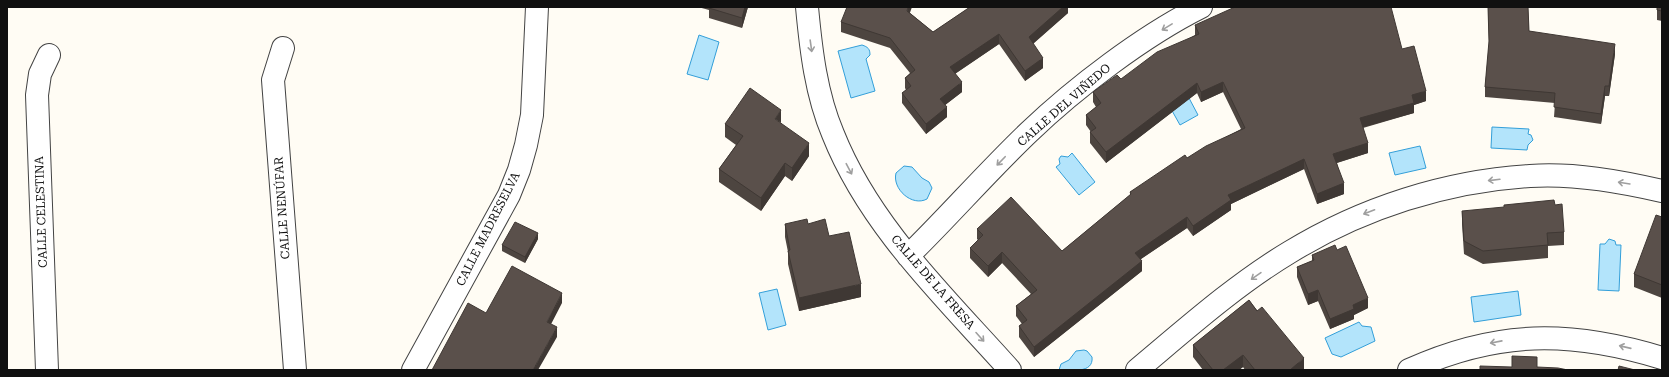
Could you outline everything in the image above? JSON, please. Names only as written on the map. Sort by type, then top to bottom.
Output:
[{"type":"street","name":"CALLE MADRESELVA","points":[[413,370],[509,195],[519,170],[532,115],[538,7]]},
{"type":"street","name":"CALLE DE LA FRESA","points":[[807,7],[817,80],[832,133],[846,166],[863,195],[908,256],[1010,370]]},
{"type":"street","name":"CALLE DEL VIÑEDO","points":[[908,256],[1029,132],[1057,108],[1116,61],[1154,34],[1201,7]]},
{"type":"street","name":"CALLE NENÚFAR","points":[[283,48],[273,80],[294,370]]},
{"type":"street","name":"CALLE CELESTINA","points":[[47,370],[37,95],[40,74],[49,55]]},
{"type":"street","points":[[1137,370],[1209,309],[1290,252],[1364,214],[1406,199],[1475,183],[1531,176],[1588,178],[1626,183],[1662,191]]},
{"type":"street","points":[[1409,370],[1438,357],[1470,347],[1499,340],[1531,338],[1563,338],[1596,342],[1626,347],[1662,358]]},
{"type":"water","points":[[699,35],[719,42],[708,80],[687,74]]},
{"type":"water","points":[[862,45],[867,47],[870,51],[870,55],[866,59],[875,91],[851,98],[838,51]]},
{"type":"water","points":[[1180,81],[1198,115],[1180,125],[1161,91]]},
{"type":"water","points":[[1492,127],[1529,129],[1528,134],[1531,135],[1533,140],[1528,145],[1527,150],[1491,148]]},
{"type":"water","points":[[1420,146],[1426,168],[1395,175],[1389,153]]},
{"type":"water","points":[[1072,153],[1095,182],[1079,195],[1056,167],[1060,164],[1059,159],[1061,156],[1068,157]]},
{"type":"water","points":[[904,166],[912,167],[922,178],[929,182],[932,188],[927,199],[915,201],[904,195],[900,190],[897,185],[896,173]]},
{"type":"water","points":[[1609,239],[1615,241],[1616,245],[1621,245],[1619,291],[1598,290],[1600,244],[1605,244]]},
{"type":"water","points":[[777,289],[786,325],[768,330],[759,293]]},
{"type":"water","points":[[1518,291],[1521,315],[1474,322],[1471,297]]},
{"type":"water","points":[[1359,322],[1362,326],[1371,327],[1375,341],[1341,357],[1332,354],[1325,338]]},
{"type":"water","points":[[1076,351],[1087,351],[1092,357],[1092,362],[1089,366],[1080,370],[1059,370],[1061,364],[1069,360]]},
{"type":"building","points":[[745,7],[742,18],[709,8]]},
{"type":"building","points":[[847,7],[908,7],[907,11],[933,32],[970,7],[1063,7],[1029,37],[1043,58],[1025,71],[999,34],[950,67],[962,82],[940,99],[947,107],[926,124],[902,93],[911,86],[905,78],[915,70],[890,38],[841,22]]},
{"type":"building","points":[[1235,7],[1391,7],[1402,49],[1414,46],[1426,91],[1412,95],[1414,103],[1360,118],[1368,143],[1333,154],[1344,183],[1317,194],[1304,159],[1228,195],[1231,200],[1193,226],[1187,217],[1135,253],[1142,261],[1034,347],[1019,326],[1027,320],[1016,306],[1037,290],[1002,252],[988,266],[970,248],[983,235],[977,229],[1011,197],[1062,251],[1131,194],[1130,192],[1185,155],[1187,158],[1206,146],[1245,128],[1223,82],[1201,92],[1197,83],[1106,152],[1090,132],[1096,128],[1086,115],[1101,103],[1093,92],[1117,75],[1121,79],[1157,52],[1199,34],[1195,25]]},
{"type":"building","points":[[1488,7],[1528,7],[1529,31],[1615,44],[1609,86],[1605,86],[1601,114],[1554,107],[1555,93],[1485,87],[1489,41]]},
{"type":"building","points":[[1657,7],[1662,7],[1662,11],[1657,10]]},
{"type":"building","points":[[750,88],[781,110],[775,119],[809,143],[792,168],[785,163],[761,198],[719,169],[743,136],[725,124]]},
{"type":"building","points":[[1554,200],[1555,205],[1562,204],[1564,232],[1547,233],[1548,245],[1483,251],[1464,241],[1462,211]]},
{"type":"building","points":[[1656,215],[1662,217],[1662,285],[1634,274]]},
{"type":"building","points":[[807,219],[808,224],[825,219],[829,236],[849,232],[861,284],[799,298],[788,251],[790,250],[785,224]]},
{"type":"building","points":[[515,222],[538,233],[525,257],[502,245]]},
{"type":"building","points":[[1335,245],[1337,250],[1346,246],[1368,298],[1353,305],[1354,309],[1330,319],[1318,290],[1308,294],[1297,267],[1314,260],[1312,255]]},
{"type":"building","points":[[512,266],[562,293],[547,322],[557,327],[533,370],[432,370],[468,303],[486,313]]},
{"type":"building","points":[[1249,300],[1257,311],[1262,307],[1304,358],[1290,370],[1255,370],[1243,355],[1223,370],[1213,370],[1193,345]]},
{"type":"building","points":[[1512,356],[1537,357],[1537,367],[1568,370],[1480,370],[1480,366],[1512,367]]},
{"type":"building","points":[[1619,366],[1635,370],[1618,370]]}]
